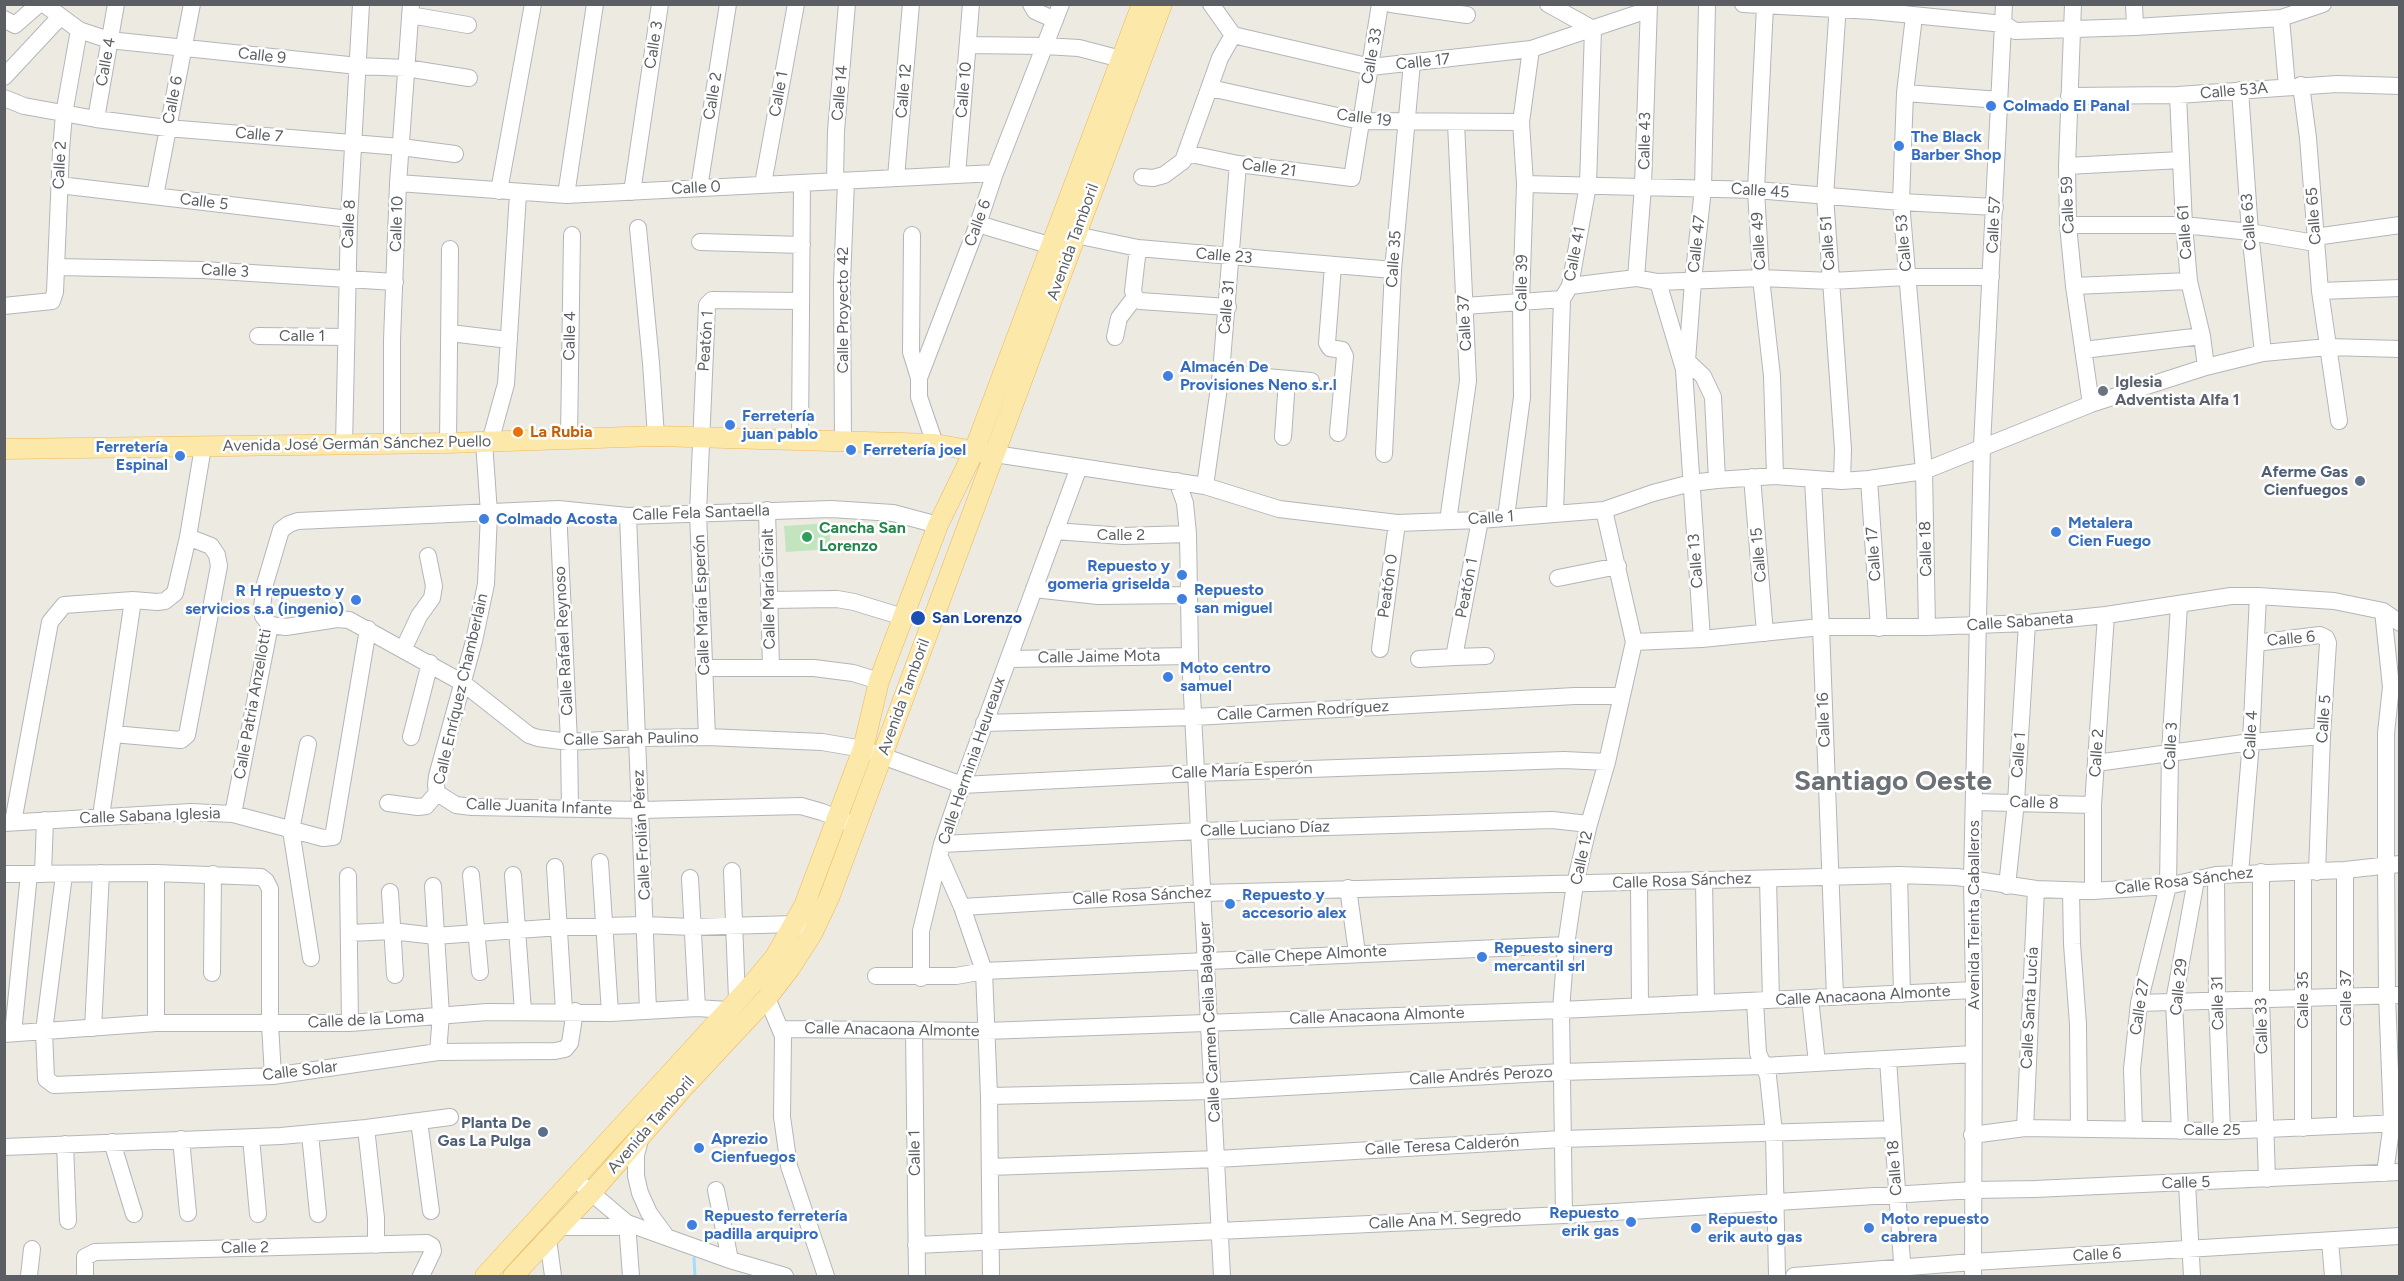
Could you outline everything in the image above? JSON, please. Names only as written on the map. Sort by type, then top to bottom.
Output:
[{"type":"main road","name":"Avenida Tamboril","points":[[513,1276],[767,998],[812,934],[829,898],[996,454],[1062,237],[1121,59],[1142,4]]},
{"type":"main road","name":"Avenida Tamboril","points":[[485,1276],[775,957],[795,924],[812,888],[838,819],[863,749],[879,681],[938,525],[974,451],[1062,237],[1162,4]]},
{"type":"main road","name":"Avenida José Germán Sánchez Puello","points":[[4,449],[344,445],[487,442],[569,437],[701,436],[935,444],[996,454]]},
{"type":"street","points":[[4,20],[15,25],[39,4]]},
{"type":"street","name":"Calle 9","points":[[44,4],[79,30],[109,40],[358,66],[406,68],[469,78]]},
{"type":"street","name":"Calle 4","points":[[96,119],[116,4]]},
{"type":"street","name":"Calle 6","points":[[154,196],[192,4]]},
{"type":"street","name":"Calle 8","points":[[344,445],[349,219],[361,4]]},
{"type":"street","points":[[499,191],[533,4]]},
{"type":"street","points":[[566,195],[595,4]]},
{"type":"street","name":"Calle 3","points":[[632,192],[660,4]]},
{"type":"street","name":"Calle 2","points":[[699,188],[728,4]]},
{"type":"street","name":"Calle 1","points":[[763,184],[796,4]]},
{"type":"street","name":"Calle 14","points":[[840,181],[836,131],[847,4]]},
{"type":"street","name":"Calle 12","points":[[896,177],[911,4]]},
{"type":"street","name":"Calle 10","points":[[957,175],[971,4]]},
{"type":"street","points":[[1031,4],[1035,11],[1058,12]]},
{"type":"street","points":[[1142,177],[1153,178],[1174,170],[1186,153],[1220,58],[1233,35],[1211,4]]},
{"type":"street","name":"Calle 33","points":[[1352,177],[1380,4]]},
{"type":"street","points":[[1391,4],[1467,15]]},
{"type":"street","points":[[1548,4],[1593,28]]},
{"type":"street","name":"Calle 47","points":[[1691,483],[1686,365],[1703,189],[1707,4]]},
{"type":"street","points":[[1743,4],[1838,7],[2004,24],[2015,31],[2135,27],[2281,18],[2323,4]]},
{"type":"street","name":"Calle 57","points":[[1982,446],[2004,4]]},
{"type":"street","name":"Calle 59","points":[[2073,4],[2067,166],[2068,225],[2074,286],[2091,404]]},
{"type":"street","points":[[2134,4],[2135,27]]},
{"type":"street","name":"Calle 49","points":[[1765,6],[1756,190],[1761,278],[1772,376],[1775,476]]},
{"type":"street","name":"Calle 17","points":[[1233,35],[1371,67],[1531,49],[1648,7]]},
{"type":"street","name":"Calle 43","points":[[1636,278],[1643,186],[1648,7]]},
{"type":"street","name":"Calle 51","points":[[1838,7],[1825,196],[1843,449],[1842,481]]},
{"type":"street","points":[[410,10],[468,25]]},
{"type":"street","name":"Calle 10","points":[[392,443],[398,183],[410,10]]},
{"type":"street","name":"Calle 6","points":[[935,444],[919,397],[919,378],[1058,12]]},
{"type":"street","name":"Calle 53","points":[[1914,16],[1905,93],[1901,202],[1924,471]]},
{"type":"street","points":[[4,77],[60,17]]},
{"type":"street","name":"Calle 65","points":[[2281,18],[2294,86],[2308,138],[2320,291],[2339,421]]},
{"type":"street","name":"Calle 41","points":[[1554,513],[1566,292],[1587,185],[1593,28]]},
{"type":"street","name":"Calle 2","points":[[4,306],[52,301],[56,292],[59,185],[64,114],[79,30]]},
{"type":"street","points":[[968,45],[1044,45],[1089,50],[1121,59]]},
{"type":"street","name":"Calle 39","points":[[1506,517],[1522,397],[1521,302],[1525,184],[1521,122],[1531,49]]},
{"type":"street","name":"Calle 35","points":[[1384,454],[1393,270],[1412,63]]},
{"type":"street","name":"Calle 53A","points":[[2069,96],[2178,95],[2294,86],[2376,83],[2400,86]]},
{"type":"street","name":"Calle 19","points":[[1210,88],[1360,121],[1521,122]]},
{"type":"street","name":"Calle 63","points":[[2240,90],[2250,232],[2263,353]]},
{"type":"street","points":[[1905,93],[2000,100]]},
{"type":"street","name":"Calle 61","points":[[2178,95],[2189,281],[2202,336],[2206,367]]},
{"type":"street","name":"Calle 7","points":[[4,98],[24,106],[64,114],[168,128],[401,147],[455,154]]},
{"type":"street","name":"Calle 37","points":[[1448,521],[1468,381],[1456,123]]},
{"type":"street","name":"Calle 21","points":[[1186,153],[1238,164],[1352,177]]},
{"type":"street","points":[[2067,166],[2181,160]]},
{"type":"street","name":"Calle 31","points":[[1205,486],[1228,307],[1238,164]]},
{"type":"street","name":"Calle 0","points":[[398,183],[518,194],[566,195],[995,173]]},
{"type":"street","name":"Calle Proyecto 42","points":[[840,181],[843,440]]},
{"type":"street","points":[[800,438],[802,183]]},
{"type":"street","name":"Calle 45","points":[[1525,184],[1756,190],[1995,207]]},
{"type":"street","name":"Calle 5","points":[[59,185],[349,219]]},
{"type":"street","points":[[487,442],[506,384],[518,194]]},
{"type":"street","name":"Calle 23","points":[[978,224],[1138,248],[1393,270]]},
{"type":"street","points":[[2068,225],[2184,225],[2315,240],[2400,225]]},
{"type":"street","points":[[638,228],[656,436]]},
{"type":"street","name":"Calle 4","points":[[569,437],[572,235]]},
{"type":"street","points":[[912,235],[911,352],[919,378]]},
{"type":"street","points":[[700,242],[802,245]]},
{"type":"street","points":[[1136,297],[1133,284],[1138,248]]},
{"type":"street","points":[[448,443],[450,249]]},
{"type":"street","points":[[1333,266],[1327,343],[1330,348],[1342,350],[1346,356],[1338,433]]},
{"type":"street","name":"Calle 3","points":[[56,267],[203,270],[395,282]]},
{"type":"street","points":[[1465,306],[1521,302],[1636,278],[1658,282],[1761,278],[1831,281],[1907,277],[1991,277]]},
{"type":"street","points":[[2074,286],[2189,281]]},
{"type":"street","points":[[1658,282],[1686,365],[1703,376],[1713,397],[1717,480]]},
{"type":"street","points":[[2320,291],[2400,288]]},
{"type":"street","points":[[1136,297],[1144,301],[1228,307]]},
{"type":"street","points":[[1115,337],[1119,318],[1136,297]]},
{"type":"street","name":"Peatón 1","points":[[701,436],[707,305],[709,302],[801,301]]},
{"type":"street","points":[[450,333],[509,340]]},
{"type":"street","name":"Calle 1","points":[[258,336],[346,337]]},
{"type":"street","points":[[2083,350],[2202,336]]},
{"type":"street","name":"Calle 1","points":[[996,454],[1205,486],[1279,509],[1397,523],[1480,520],[1604,510],[1691,483],[1717,480],[1775,476],[1842,481],[1924,471],[2091,404],[2206,367],[2263,353],[2328,347],[2400,349]]},
{"type":"street","points":[[1221,373],[1311,381]]},
{"type":"street","points":[[1283,437],[1287,380]]},
{"type":"street","name":"Calle María Esperón","points":[[701,436],[698,513],[707,737]]},
{"type":"street","name":"Calle Enríquez Chamberlain","points":[[437,793],[437,776],[463,683],[486,584],[489,513],[487,442]]},
{"type":"street","name":"Avenida Treinta Caballeros","points":[[1973,1269],[1972,879],[1980,625],[1982,446]]},
{"type":"street","points":[[9,822],[50,622],[64,605],[133,600],[165,601],[175,593],[188,537],[203,447]]},
{"type":"street","name":"Calle Herminia Heureaux","points":[[991,1276],[989,1096],[984,971],[941,850],[962,784],[1079,467]]},
{"type":"street","name":"Calle 18","points":[[1924,471],[1927,627]]},
{"type":"street","name":"Calle 15","points":[[1752,477],[1765,633]]},
{"type":"street","name":"Calle 17","points":[[1869,479],[1879,628]]},
{"type":"street","name":"Calle 16","points":[[1812,480],[1821,627],[1835,997]]},
{"type":"street","name":"Calle Carmen Celia Balaguer","points":[[1177,481],[1185,502],[1188,534],[1187,595],[1222,1276]]},
{"type":"street","name":"Calle 13","points":[[1691,483],[1702,639]]},
{"type":"street","name":"Calle Fela Santaella","points":[[284,527],[298,521],[558,509],[628,516],[831,509],[893,513],[938,525]]},
{"type":"street","name":"Calle Rafael Reynoso","points":[[558,509],[570,808]]},
{"type":"street","name":"Calle María Giralt","points":[[767,510],[771,668]]},
{"type":"street","name":"Calle 12","points":[[1564,1215],[1561,1010],[1566,945],[1575,884],[1607,762],[1634,642],[1604,510]]},
{"type":"street","name":"Calle Frolián Pérez","points":[[628,516],[648,1010]]},
{"type":"street","name":"Peatón 1","points":[[1454,657],[1480,520]]},
{"type":"street","name":"Peatón 0","points":[[1380,649],[1397,523]]},
{"type":"street","name":"Calle Patria Anzellotti","points":[[233,814],[270,625],[263,616],[265,584],[284,527]]},
{"type":"street","name":"Calle 2","points":[[1055,531],[1123,536],[1188,534]]},
{"type":"street","points":[[112,734],[181,740],[187,735],[219,566],[217,555],[211,546],[188,537]]},
{"type":"street","points":[[404,648],[419,616],[432,598],[433,578],[428,556]]},
{"type":"street","points":[[1558,578],[1618,566]]},
{"type":"street","points":[[1034,589],[1098,596],[1187,595]]},
{"type":"street","name":"Calle Sabaneta","points":[[1634,642],[1702,639],[1821,627],[1879,628],[2027,623],[2106,615],[2231,596],[2334,601],[2383,612],[2400,623]]},
{"type":"street","name":"Calle 4","points":[[2240,873],[2251,742],[2258,596]]},
{"type":"street","points":[[770,600],[837,599],[903,616]]},
{"type":"street","points":[[101,816],[133,600]]},
{"type":"street","name":"Calle 3","points":[[2168,886],[2170,753],[2179,605]]},
{"type":"street","points":[[2383,612],[2391,687],[2386,733],[2393,865],[2396,1123],[2392,1172]]},
{"type":"street","name":"Calle 2","points":[[2093,891],[2093,805],[2106,615]]},
{"type":"street","name":"Calle Sarah Paulino","points":[[270,625],[286,627],[337,619],[349,621],[430,663],[463,683],[529,735],[547,740],[569,742],[707,737],[822,741],[863,749],[882,756]]},
{"type":"street","name":"Calle 1","points":[[2007,886],[2016,802],[2027,623]]},
{"type":"street","name":"Calle Sabana Iglesia","points":[[9,822],[191,812],[233,814],[323,838],[333,837],[368,629]]},
{"type":"street","name":"Calle 6","points":[[2256,643],[2320,635],[2326,638]]},
{"type":"street","name":"Calle 5","points":[[2310,872],[2329,649],[2326,638]]},
{"type":"street","name":"Calle Jaime Mota","points":[[1009,659],[1190,656]]},
{"type":"street","points":[[1419,659],[1486,656]]},
{"type":"street","points":[[411,737],[430,663]]},
{"type":"street","points":[[704,668],[837,670],[879,681]]},
{"type":"street","name":"Calle Carmen Rodríguez","points":[[984,723],[1194,717],[1575,696],[1622,696]]},
{"type":"street","points":[[2096,763],[2251,742],[2322,736]]},
{"type":"street","points":[[308,744],[291,830],[311,958]]},
{"type":"street","name":"Calle María Esperón","points":[[882,756],[962,784],[1564,760],[1607,762]]},
{"type":"street","points":[[388,803],[426,806],[437,793]]},
{"type":"street","name":"Calle Juanita Infante","points":[[437,793],[456,805],[472,807],[641,810],[801,806],[856,826]]},
{"type":"street","name":"Calle 8","points":[[1974,802],[2093,805]]},
{"type":"street","points":[[9,1034],[45,820]]},
{"type":"street","name":"Calle Luciano Díaz","points":[[941,850],[1200,831],[1552,820],[1589,824]]},
{"type":"street","points":[[921,978],[921,931],[941,850]]},
{"type":"street","points":[[600,862],[610,1012]]},
{"type":"street","name":"Calle Rosa Sánchez","points":[[962,907],[1203,893],[1348,888],[1532,883],[1639,883],[1899,875],[1972,879],[2036,889],[2093,891],[2168,886],[2216,875],[2310,872],[2393,865]]},
{"type":"street","points":[[555,867],[570,1011]]},
{"type":"street","name":"Calle 37","points":[[2345,870],[2347,996],[2345,1125]]},
{"type":"street","points":[[732,871],[732,1004]]},
{"type":"street","name":"Calle 33","points":[[2261,872],[2267,1179]]},
{"type":"street","name":"Calle 35","points":[[2303,1128],[2303,997],[2310,872]]},
{"type":"street","points":[[93,1028],[101,873]]},
{"type":"street","points":[[156,873],[156,1023]]},
{"type":"street","points":[[4,874],[213,874],[261,877],[267,881],[270,889],[270,1024],[273,1076]]},
{"type":"street","points":[[212,973],[213,874]]},
{"type":"street","points":[[44,1031],[64,875]]},
{"type":"street","points":[[471,875],[480,972]]},
{"type":"street","points":[[513,875],[523,1011]]},
{"type":"street","points":[[1899,875],[1902,994]]},
{"type":"street","name":"Calle 31","points":[[2216,875],[2217,1000],[2222,1131]]},
{"type":"street","points":[[348,876],[350,1023]]},
{"type":"street","points":[[690,878],[697,1008]]},
{"type":"street","points":[[1768,879],[1763,1000],[1758,1053],[1768,1076],[1774,1133],[1777,1276]]},
{"type":"street","name":"Calle 29","points":[[2180,1131],[2174,1001],[2196,880]]},
{"type":"street","points":[[1704,881],[1706,1003]]},
{"type":"street","points":[[1639,883],[1640,1006]]},
{"type":"street","points":[[433,886],[441,1015],[438,1052]]},
{"type":"street","name":"Calle 27","points":[[2134,1130],[2132,1069],[2139,1003],[2168,886]]},
{"type":"street","points":[[1348,888],[1357,953]]},
{"type":"street","name":"Calle Santa Lucía","points":[[2025,1128],[2036,889]]},
{"type":"street","points":[[2071,891],[2078,1024],[2079,1129]]},
{"type":"street","points":[[390,892],[395,975]]},
{"type":"street","points":[[350,933],[392,931],[435,936],[560,927],[795,924],[812,934]]},
{"type":"street","name":"Calle Chepe Almonte","points":[[876,976],[921,978],[956,976],[984,971],[1566,945]]},
{"type":"street","name":"Calle Anacaona Almonte","points":[[780,1029],[986,1031],[1561,1010],[1974,990]]},
{"type":"street","points":[[2139,1003],[2393,995]]},
{"type":"street","points":[[767,998],[783,1039],[782,1118],[788,1160],[826,1276]]},
{"type":"street","points":[[1810,998],[1817,1063]]},
{"type":"street","name":"Calle de la Loma","points":[[9,1034],[156,1023],[350,1023],[441,1015],[523,1011],[610,1012],[732,1004]]},
{"type":"street","name":"Calle Solar","points":[[44,1031],[46,1079],[54,1085],[273,1076],[438,1052],[555,1051],[565,1049],[570,1043],[570,1011]]},
{"type":"street","name":"Calle 1","points":[[914,1030],[917,1276]]},
{"type":"street","name":"Calle Andrés Perozo","points":[[989,1096],[1214,1091],[1562,1072],[1763,1066],[1973,1054]]},
{"type":"street","name":"Calle 18","points":[[1888,1060],[1903,1273]]},
{"type":"street","points":[[4,1147],[310,1134],[450,1117]]},
{"type":"street","points":[[419,1121],[431,1211]]},
{"type":"street","name":"Calle 25","points":[[1972,1135],[2025,1128],[2222,1131],[2396,1123]]},
{"type":"street","points":[[366,1128],[376,1218],[375,1245]]},
{"type":"street","name":"Calle Teresa Calderón","points":[[990,1167],[1217,1159],[1562,1139],[1893,1129]]},
{"type":"street","points":[[310,1134],[318,1214]]},
{"type":"street","points":[[641,1136],[636,1155],[636,1176],[640,1193],[649,1213],[666,1236]]},
{"type":"street","points":[[250,1138],[258,1214]]},
{"type":"street","points":[[181,1139],[188,1213]]},
{"type":"street","points":[[112,1143],[134,1214]]},
{"type":"street","points":[[64,1144],[68,1221]]},
{"type":"street","name":"Calle 5","points":[[1973,1190],[2187,1183],[2392,1172]]},
{"type":"street","points":[[575,1179],[627,1223],[730,1260],[785,1276]]},
{"type":"street","points":[[2187,1183],[2192,1276]]},
{"type":"street","points":[[716,1190],[730,1260]]},
{"type":"street","name":"Calle Ana M. Segredo","points":[[916,1245],[1564,1215],[1775,1204],[1973,1190]]},
{"type":"street","points":[[553,1276],[553,1233],[617,1227],[627,1223]]},
{"type":"street","points":[[627,1223],[631,1276]]},
{"type":"street","name":"Calle 6","points":[[1794,1276],[1973,1269],[2192,1250],[2400,1236]]},
{"type":"street","points":[[2330,1241],[2333,1276]]},
{"type":"street","name":"Calle 2","points":[[85,1276],[85,1257],[95,1252],[427,1243],[434,1251],[421,1276]]},
{"type":"street","points":[[29,1276],[32,1249]]},
{"type":"green space","name":"Cancha San Lorenzo","points":[[829,523],[831,549],[786,552],[784,526]]},
{"type":"waterway","points":[[694,1258],[695,1276]]},
{"type":"place","name":"Colmado El Panal","points":[[1991,106]]},
{"type":"place","name":"The Black Barber Shop","points":[[1899,146]]},
{"type":"place","name":"Almacén De Provisiones Neno s.r.l","points":[[1168,376]]},
{"type":"place","name":"Iglesia Adventista Alfa 1","points":[[2103,391]]},
{"type":"place","name":"Ferretería juan pablo","points":[[730,425]]},
{"type":"place","name":"La Rubia","points":[[518,432]]},
{"type":"place","name":"Ferretería joel","points":[[851,450]]},
{"type":"place","name":"Ferretería Espinal","points":[[180,456]]},
{"type":"place","name":"Aferme Gas Cienfuegos","points":[[2360,481]]},
{"type":"place","name":"Colmado Acosta","points":[[484,519]]},
{"type":"place","name":"Metalera Cien Fuego","points":[[2056,532]]},
{"type":"place","name":"Cancha San Lorenzo","points":[[807,537]]},
{"type":"place","name":"Repuesto y gomeria griselda","points":[[1182,575]]},
{"type":"place","name":"Repuesto san miguel","points":[[1182,599]]},
{"type":"place","name":"R H repuesto y servicios s.a (ingenio)","points":[[356,600]]},
{"type":"place","name":"San Lorenzo","points":[[918,618]]},
{"type":"place","name":"Moto centro samuel","points":[[1168,677]]},
{"type":"place","name":"Repuesto y accesorio alex","points":[[1230,904]]},
{"type":"place","name":"Repuesto sinerg mercantil srl","points":[[1482,957]]},
{"type":"place","name":"Planta De Gas La Pulga","points":[[543,1132]]},
{"type":"place","name":"Aprezio Cienfuegos","points":[[699,1148]]},
{"type":"place","name":"Repuesto erik gas","points":[[1631,1222]]},
{"type":"place","name":"Repuesto ferretería padilla arquipro","points":[[692,1225]]},
{"type":"place","name":"Repuesto erik auto gas","points":[[1696,1228]]},
{"type":"place","name":"Moto repuesto cabrera","points":[[1869,1228]]},
{"type":"district","name":"Santiago Oeste","points":[[1893,782]]}]
